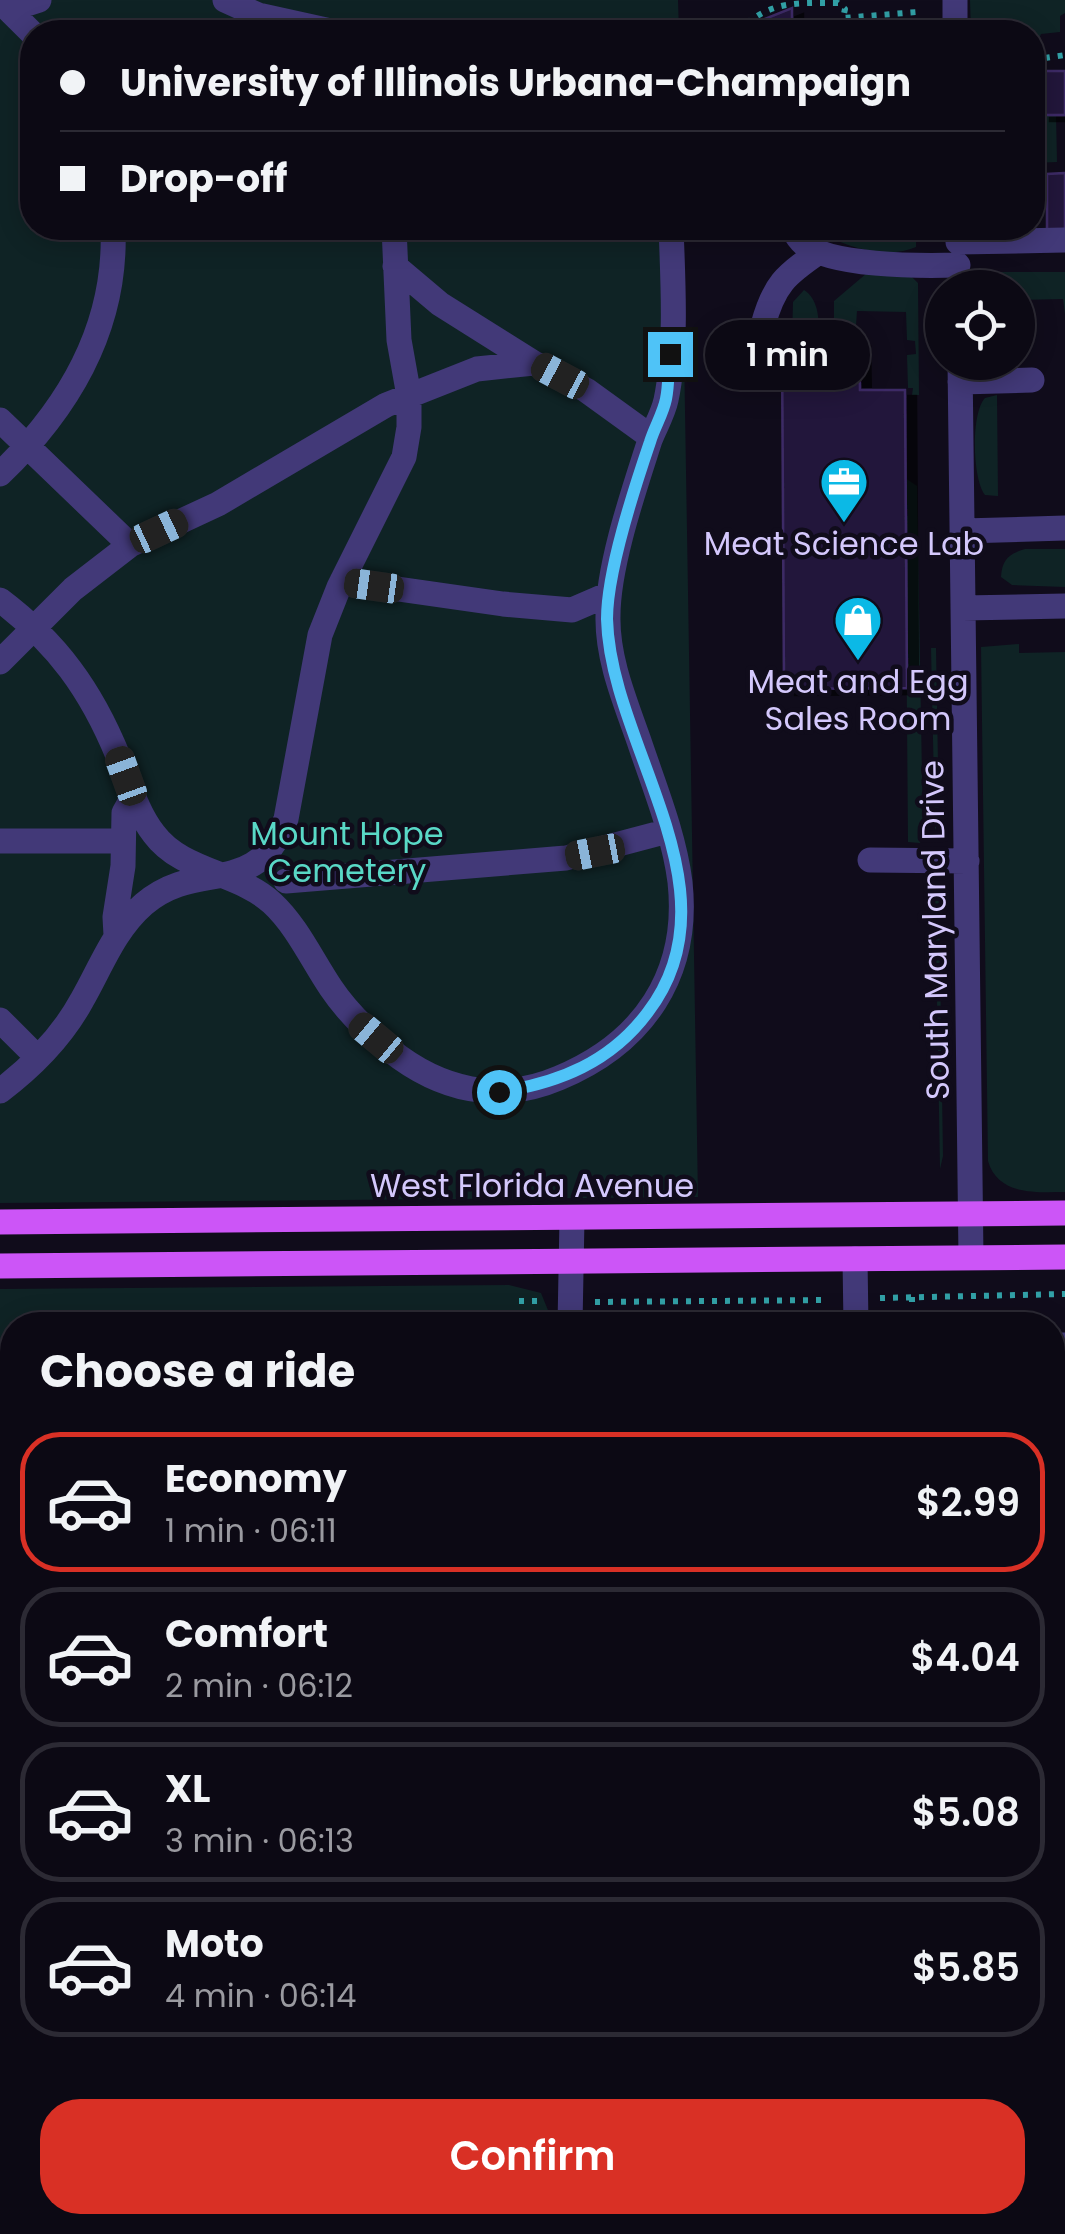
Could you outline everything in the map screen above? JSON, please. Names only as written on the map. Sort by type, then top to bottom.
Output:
[{"type":"main road","name":"West Florida Avenue","points":[[0,1222],[1065,1213]]},
{"type":"main road","points":[[0,1266],[1065,1256]]},
{"type":"street","points":[[6,5],[39,0]]},
{"type":"street","points":[[225,0],[280,20]]},
{"type":"street","points":[[0,474],[28,447],[82,372],[101,328],[111,279],[113,240]]},
{"type":"street","points":[[296,934],[287,904],[286,819],[320,635],[404,457],[409,427],[409,396],[399,340],[395,240]]},
{"type":"street","points":[[0,600],[35,627],[62,656],[94,704],[133,797],[155,837],[215,875],[270,900],[359,1024],[394,1053],[436,1080],[460,1089],[499,1092],[543,1085],[583,1068],[635,1030],[656,1002],[672,970],[679,928],[680,882],[668,831],[615,670],[607,621],[609,594],[633,494],[666,401],[671,240]]},
{"type":"street","points":[[800,240],[819,252],[850,260],[958,256],[1065,240]]},
{"type":"street","points":[[763,324],[772,293],[791,271],[819,252]]},
{"type":"street","points":[[396,266],[440,304],[534,363],[586,390],[651,437]]},
{"type":"street","points":[[0,662],[73,589],[130,545],[218,504],[386,405],[477,369],[534,363]]},
{"type":"street","name":"South Maryland Drive","points":[[960,380],[971,1257]]},
{"type":"street","points":[[0,420],[130,545]]},
{"type":"street","points":[[963,531],[1065,528]]},
{"type":"street","points":[[342,582],[572,610],[609,594]]},
{"type":"street","points":[[964,608],[1065,606]]},
{"type":"street","points":[[116,935],[114,918],[124,812],[133,797]]},
{"type":"street","points":[[0,1091],[38,1058],[72,1017],[116,935],[136,912],[159,893],[186,882],[243,872],[267,855],[286,819]]},
{"type":"street","points":[[286,881],[566,858],[668,831]]},
{"type":"street","points":[[0,840],[123,841]]},
{"type":"street","points":[[870,860],[966,861]]},
{"type":"street","points":[[0,1020],[38,1058]]},
{"type":"street","points":[[570,1312],[572,1218]]},
{"type":"street","points":[[856,1259],[856,1312]]},
{"type":"path","points":[[749,20],[784,3],[838,3],[844,9],[843,18],[917,12]]},
{"type":"path","points":[[911,1312],[910,1296],[1065,1294]]},
{"type":"path","points":[[608,1302],[818,1300]]},
{"type":"green space","name":"Mount Hope Cemetery","points":[[0,0],[678,0],[679,20],[20,20],[20,240],[682,240],[698,1197],[0,1203]]},
{"type":"green space","points":[[970,0],[1065,0],[1060,32],[1045,34],[1045,20],[971,20]]},
{"type":"green space","points":[[1045,115],[1056,115],[1057,162],[1045,162]]},
{"type":"green space","points":[[916,240],[916,247],[878,252],[838,241]]},
{"type":"green space","points":[[1035,272],[1065,272],[1065,314],[1063,299],[1035,300]]},
{"type":"green space","points":[[867,273],[911,276],[918,283],[919,395],[912,395],[913,388],[908,388],[907,355],[916,354],[915,341],[907,340],[906,312],[857,311],[855,340],[834,340],[834,301]]},
{"type":"green space","points":[[804,290],[816,306],[819,340],[792,340],[793,302]]},
{"type":"green space","points":[[997,395],[998,496],[985,495],[981,487],[975,446],[980,406],[985,398]]},
{"type":"green space","points":[[905,478],[917,486],[923,834],[920,843],[908,842]]},
{"type":"green space","points":[[1025,549],[1065,549],[1065,587],[1012,585],[1001,577],[1007,558]]},
{"type":"green space","points":[[1019,644],[1019,653],[1065,652],[1065,1192],[1009,1186],[1000,1181],[988,1161],[981,647]]},
{"type":"green space","points":[[931,648],[936,648],[939,821],[935,830]]},
{"type":"green space","points":[[935,885],[939,898],[943,1156],[940,1169]]},
{"type":"green space","points":[[509,1285],[541,1293],[549,1312],[0,1312],[0,1289]]},
{"type":"building","points":[[792,8],[792,20],[762,20]]},
{"type":"building","points":[[1045,71],[1065,71],[1065,115],[1045,115]]},
{"type":"building","points":[[1065,173],[1065,230],[1047,230],[1047,174]]},
{"type":"building","name":"Meat Science Lab","points":[[782,340],[859,340],[860,390],[905,390],[907,688],[784,689]]},
{"type":"place","name":"Meat Science Lab","points":[[844,524]]},
{"type":"place","name":"Meat and Egg Sales Room","points":[[858,662]]},
{"type":"route","points":[[499,1092],[543,1085],[607,1054],[635,1030],[656,1002],[672,970],[679,928],[680,882],[666,820],[615,670],[607,621],[609,594],[633,494],[666,401],[670,354]]}]
